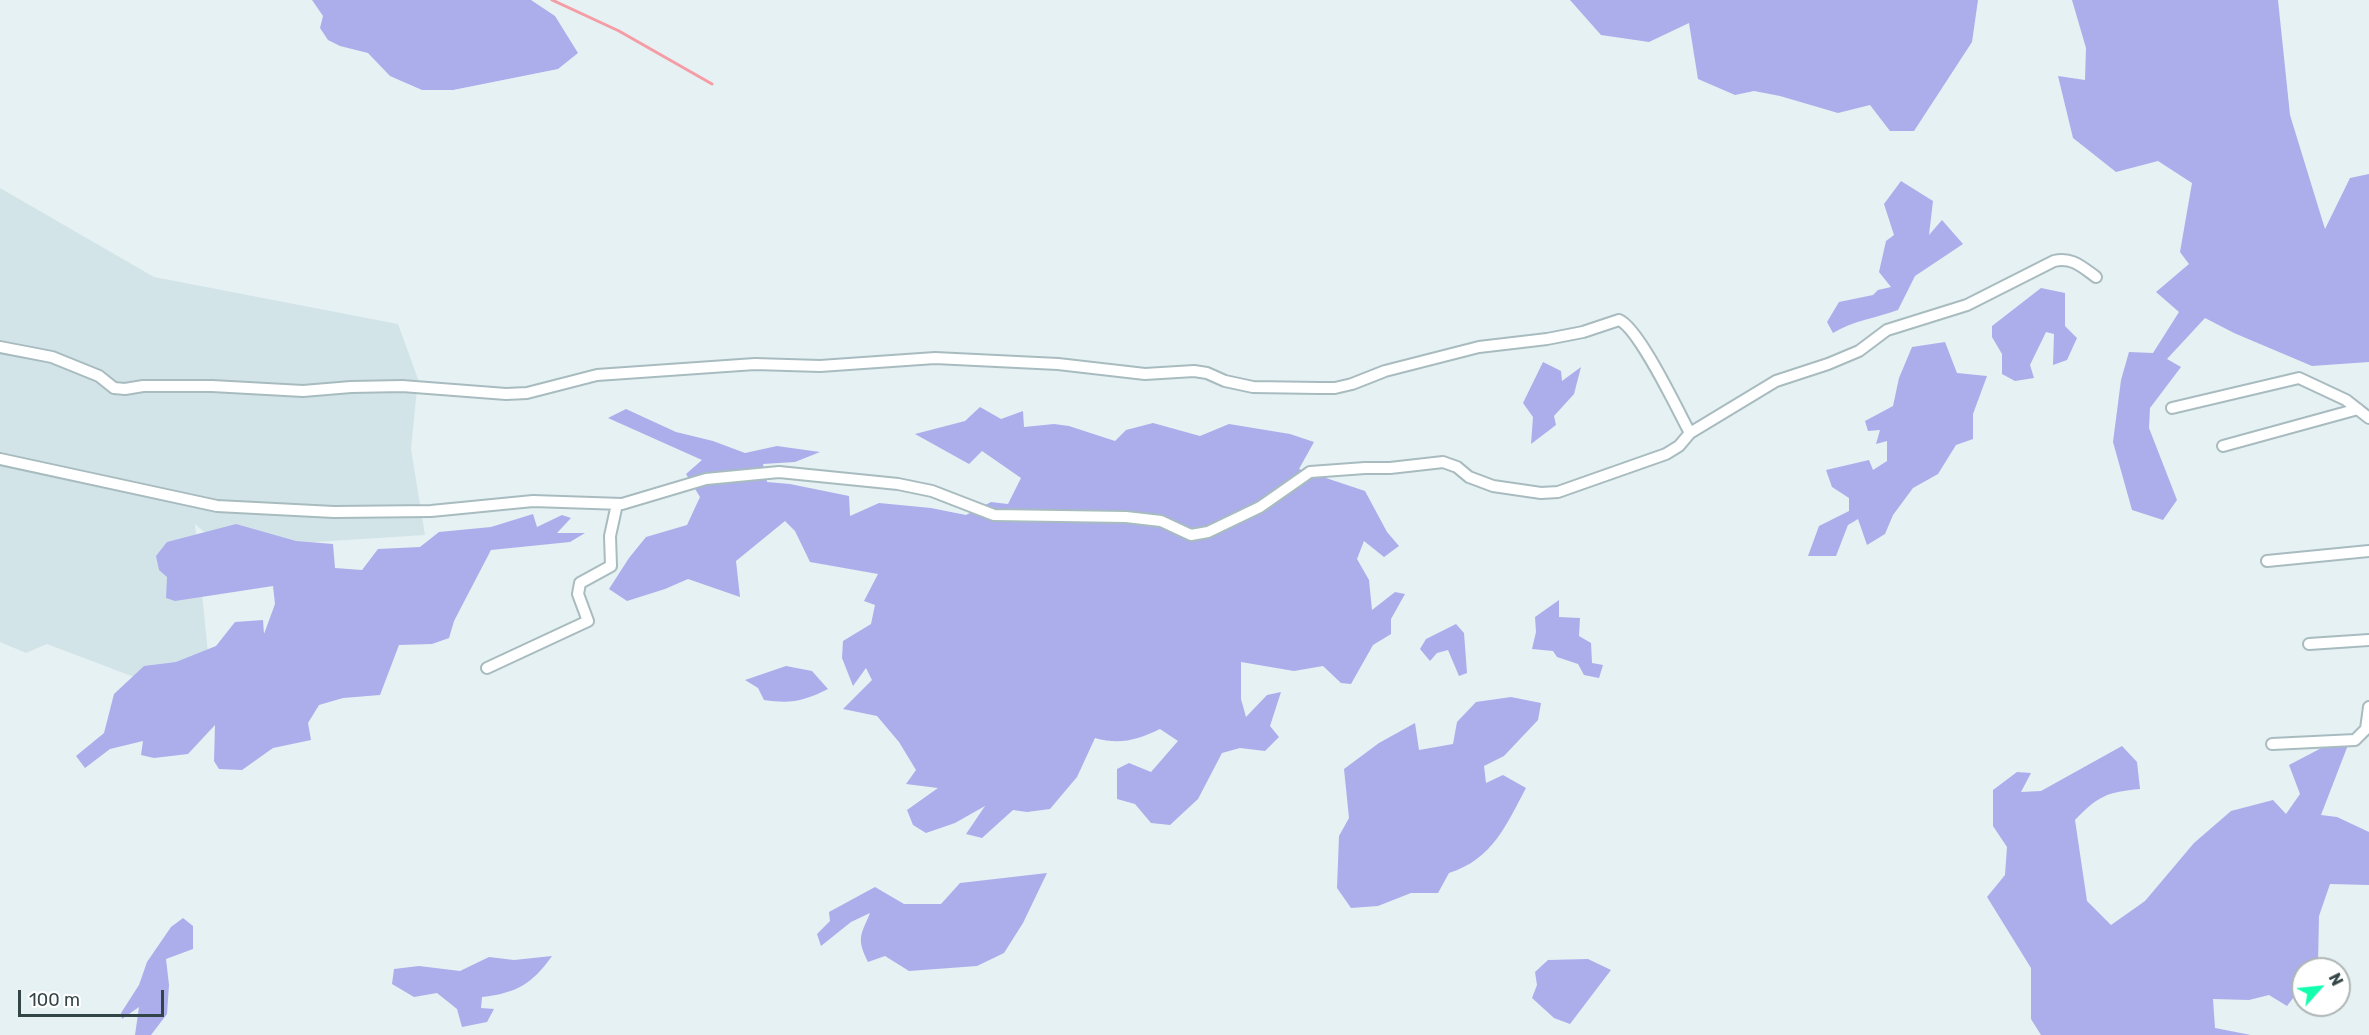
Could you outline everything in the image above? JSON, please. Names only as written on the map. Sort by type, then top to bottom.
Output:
[{"type":"street","points":[[0,459],[217,506],[285,511],[405,512],[533,501],[617,504],[645,499],[706,479],[779,472],[898,483],[932,491],[994,515],[1125,517],[1161,521],[1191,535],[1208,532],[1260,507],[1310,472],[1390,468],[1443,462],[1457,467],[1469,477],[1493,486],[1541,493],[1558,492],[1666,454],[1678,446],[1690,433],[1776,381],[1859,351],[1887,330],[1967,305],[2054,261],[2065,258],[2075,261],[2096,277]]},
{"type":"street","points":[[0,347],[52,357],[99,376],[114,388],[125,389],[143,386],[204,386],[303,391],[402,386],[506,394],[538,391],[597,375],[755,364],[820,366],[935,358],[1058,364],[1145,374],[1194,371],[1253,387],[1335,388],[1385,371],[1479,347],[1547,339],[1583,332],[1619,320],[1641,343],[1690,433]]},
{"type":"street","points":[[2172,408],[2299,378],[2346,400],[2369,418]]},
{"type":"street","points":[[2223,446],[2358,409]]},
{"type":"street","points":[[487,668],[588,621],[578,594],[580,583],[611,566],[610,536],[617,504]]},
{"type":"street","points":[[2266,561],[2369,551]]},
{"type":"street","points":[[2309,644],[2369,640]]},
{"type":"street","points":[[2272,744],[2355,740],[2366,729],[2369,707]]},
{"type":"shaded area","points":[[312,0],[531,0],[555,16],[578,53],[558,69],[453,90],[422,90],[390,76],[368,53],[340,46],[328,40],[320,28],[323,16]]},
{"type":"shaded area","points":[[1570,0],[1978,0],[1972,42],[1914,131],[1890,131],[1870,105],[1838,113],[1754,91],[1735,95],[1698,79],[1689,23],[1649,42],[1601,35]]},
{"type":"shaded area","points":[[2072,0],[2278,0],[2290,115],[2325,229],[2350,178],[2369,174],[2369,362],[2312,366],[2234,333],[2205,318],[2167,359],[2181,367],[2150,408],[2149,428],[2177,500],[2163,520],[2132,510],[2113,442],[2121,380],[2129,352],[2153,353],[2179,312],[2156,292],[2189,264],[2180,252],[2192,183],[2158,161],[2116,172],[2073,138],[2058,76],[2085,80],[2086,48]]},
{"type":"shaded area","points":[[1901,181],[1933,201],[1929,235],[1942,220],[1963,244],[1915,276],[1898,310],[1833,333],[1827,322],[1839,302],[1873,295],[1878,290],[1891,287],[1879,272],[1886,241],[1894,235],[1884,204]]},
{"type":"shaded area","points":[[0,188],[154,277],[398,324],[418,379],[411,449],[425,535],[222,548],[195,524],[213,703],[184,696],[47,644],[26,653],[0,642]]},
{"type":"shaded area","points":[[2041,288],[2065,293],[2065,326],[2077,338],[2067,360],[2053,365],[2054,334],[2046,332],[2030,365],[2034,378],[2015,381],[2002,374],[2002,354],[1992,337],[1992,326]]},
{"type":"shaded area","points":[[1945,342],[1957,373],[1987,376],[1973,414],[1973,439],[1956,445],[1938,474],[1913,488],[1893,515],[1885,534],[1867,545],[1858,519],[1848,525],[1836,556],[1808,556],[1819,526],[1849,511],[1849,498],[1832,487],[1826,470],[1869,460],[1873,470],[1887,461],[1887,441],[1876,444],[1880,430],[1868,431],[1865,421],[1893,406],[1899,378],[1912,347]]},
{"type":"shaded area","points":[[1543,362],[1561,371],[1562,381],[1581,367],[1574,394],[1554,416],[1556,425],[1531,444],[1533,417],[1523,403]]},
{"type":"shaded area","points":[[980,407],[1001,419],[1023,411],[1024,427],[1054,424],[1069,426],[1115,441],[1126,430],[1153,423],[1200,436],[1229,424],[1290,434],[1314,442],[1299,469],[1365,491],[1387,532],[1399,546],[1384,557],[1364,541],[1357,559],[1369,580],[1372,610],[1395,592],[1405,594],[1391,619],[1391,634],[1373,645],[1351,684],[1341,683],[1323,666],[1294,671],[1241,662],[1241,699],[1246,717],[1267,695],[1281,692],[1270,726],[1279,737],[1265,751],[1240,748],[1222,753],[1198,799],[1170,825],[1151,823],[1135,804],[1117,799],[1117,769],[1129,763],[1151,772],[1178,741],[1160,729],[1128,740],[1112,741],[1095,738],[1077,777],[1050,809],[1027,812],[1013,810],[982,838],[966,834],[985,806],[955,823],[926,833],[913,825],[907,810],[938,788],[906,784],[916,770],[899,742],[877,716],[843,709],[872,680],[866,668],[853,686],[842,658],[843,641],[871,624],[875,605],[864,601],[878,574],[810,562],[795,531],[785,521],[736,561],[740,597],[688,579],[627,601],[609,589],[646,537],[687,525],[700,497],[686,474],[702,460],[608,418],[626,409],[676,432],[713,441],[745,453],[777,446],[820,452],[795,462],[763,464],[767,482],[790,484],[849,496],[850,516],[879,503],[931,508],[966,515],[991,502],[1008,504],[1021,478],[982,451],[969,464],[915,434],[965,421]]},
{"type":"shaded area","points":[[533,514],[537,527],[562,515],[571,518],[557,533],[585,533],[570,542],[491,550],[454,621],[449,638],[432,644],[399,645],[380,695],[343,698],[319,705],[308,723],[311,740],[273,748],[242,770],[219,769],[214,761],[215,725],[188,754],[154,758],[141,755],[143,741],[110,749],[85,768],[76,756],[104,733],[114,694],[144,666],[176,662],[216,646],[235,622],[263,620],[264,634],[275,604],[273,586],[175,601],[166,598],[167,577],[159,570],[156,556],[167,542],[236,524],[296,541],[333,544],[335,568],[362,570],[378,549],[420,547],[439,532],[491,527]]},
{"type":"shaded area","points":[[1559,600],[1559,617],[1580,618],[1579,636],[1591,643],[1592,663],[1603,665],[1599,678],[1584,675],[1578,664],[1557,657],[1553,651],[1532,649],[1536,632],[1535,617]]},
{"type":"shaded area","points":[[1456,624],[1464,633],[1467,673],[1459,676],[1448,650],[1437,653],[1430,661],[1420,649],[1426,639]]},
{"type":"shaded area","points":[[786,666],[812,671],[828,689],[797,700],[764,700],[758,688],[745,680]]},
{"type":"shaded area","points":[[1511,697],[1541,703],[1538,720],[1504,756],[1484,766],[1486,783],[1503,775],[1526,788],[1496,839],[1477,859],[1449,873],[1438,893],[1411,893],[1378,906],[1351,908],[1337,888],[1339,836],[1349,818],[1344,769],[1379,743],[1415,723],[1419,750],[1453,744],[1457,722],[1476,702]]},
{"type":"shaded area","points":[[2331,743],[2348,745],[2321,815],[2337,817],[2369,832],[2369,885],[2330,884],[2319,916],[2318,957],[2291,957],[2291,1001],[2287,1006],[2269,995],[2249,1000],[2213,999],[2215,1028],[2251,1035],[2041,1035],[2031,1019],[2031,968],[1987,897],[2005,875],[2007,847],[1993,826],[1993,790],[2017,772],[2031,773],[2021,792],[2041,791],[2122,746],[2137,762],[2140,789],[2111,794],[2097,800],[2075,820],[2087,901],[2111,925],[2145,901],[2194,843],[2231,811],[2273,800],[2286,814],[2300,794],[2289,765]]},
{"type":"shaded area","points":[[1047,873],[1023,923],[1004,953],[977,966],[909,971],[885,956],[868,962],[861,937],[870,913],[851,922],[821,946],[817,934],[830,921],[829,912],[875,887],[904,904],[941,904],[960,883]]},
{"type":"shaded area","points":[[183,918],[193,926],[193,949],[166,959],[169,985],[167,1014],[151,1035],[135,1035],[139,1007],[122,1019],[121,1013],[139,985],[147,962],[171,927]]},
{"type":"shaded area","points":[[552,956],[538,974],[523,986],[505,993],[482,997],[481,1008],[494,1009],[487,1022],[462,1027],[457,1009],[437,993],[414,997],[392,984],[394,969],[419,966],[460,971],[489,957],[514,960]]},
{"type":"shaded area","points":[[1588,959],[1611,970],[1570,1024],[1554,1018],[1532,998],[1537,985],[1535,972],[1548,960]]},
{"type":"waterway","points":[[552,0],[619,31],[712,84]]}]
